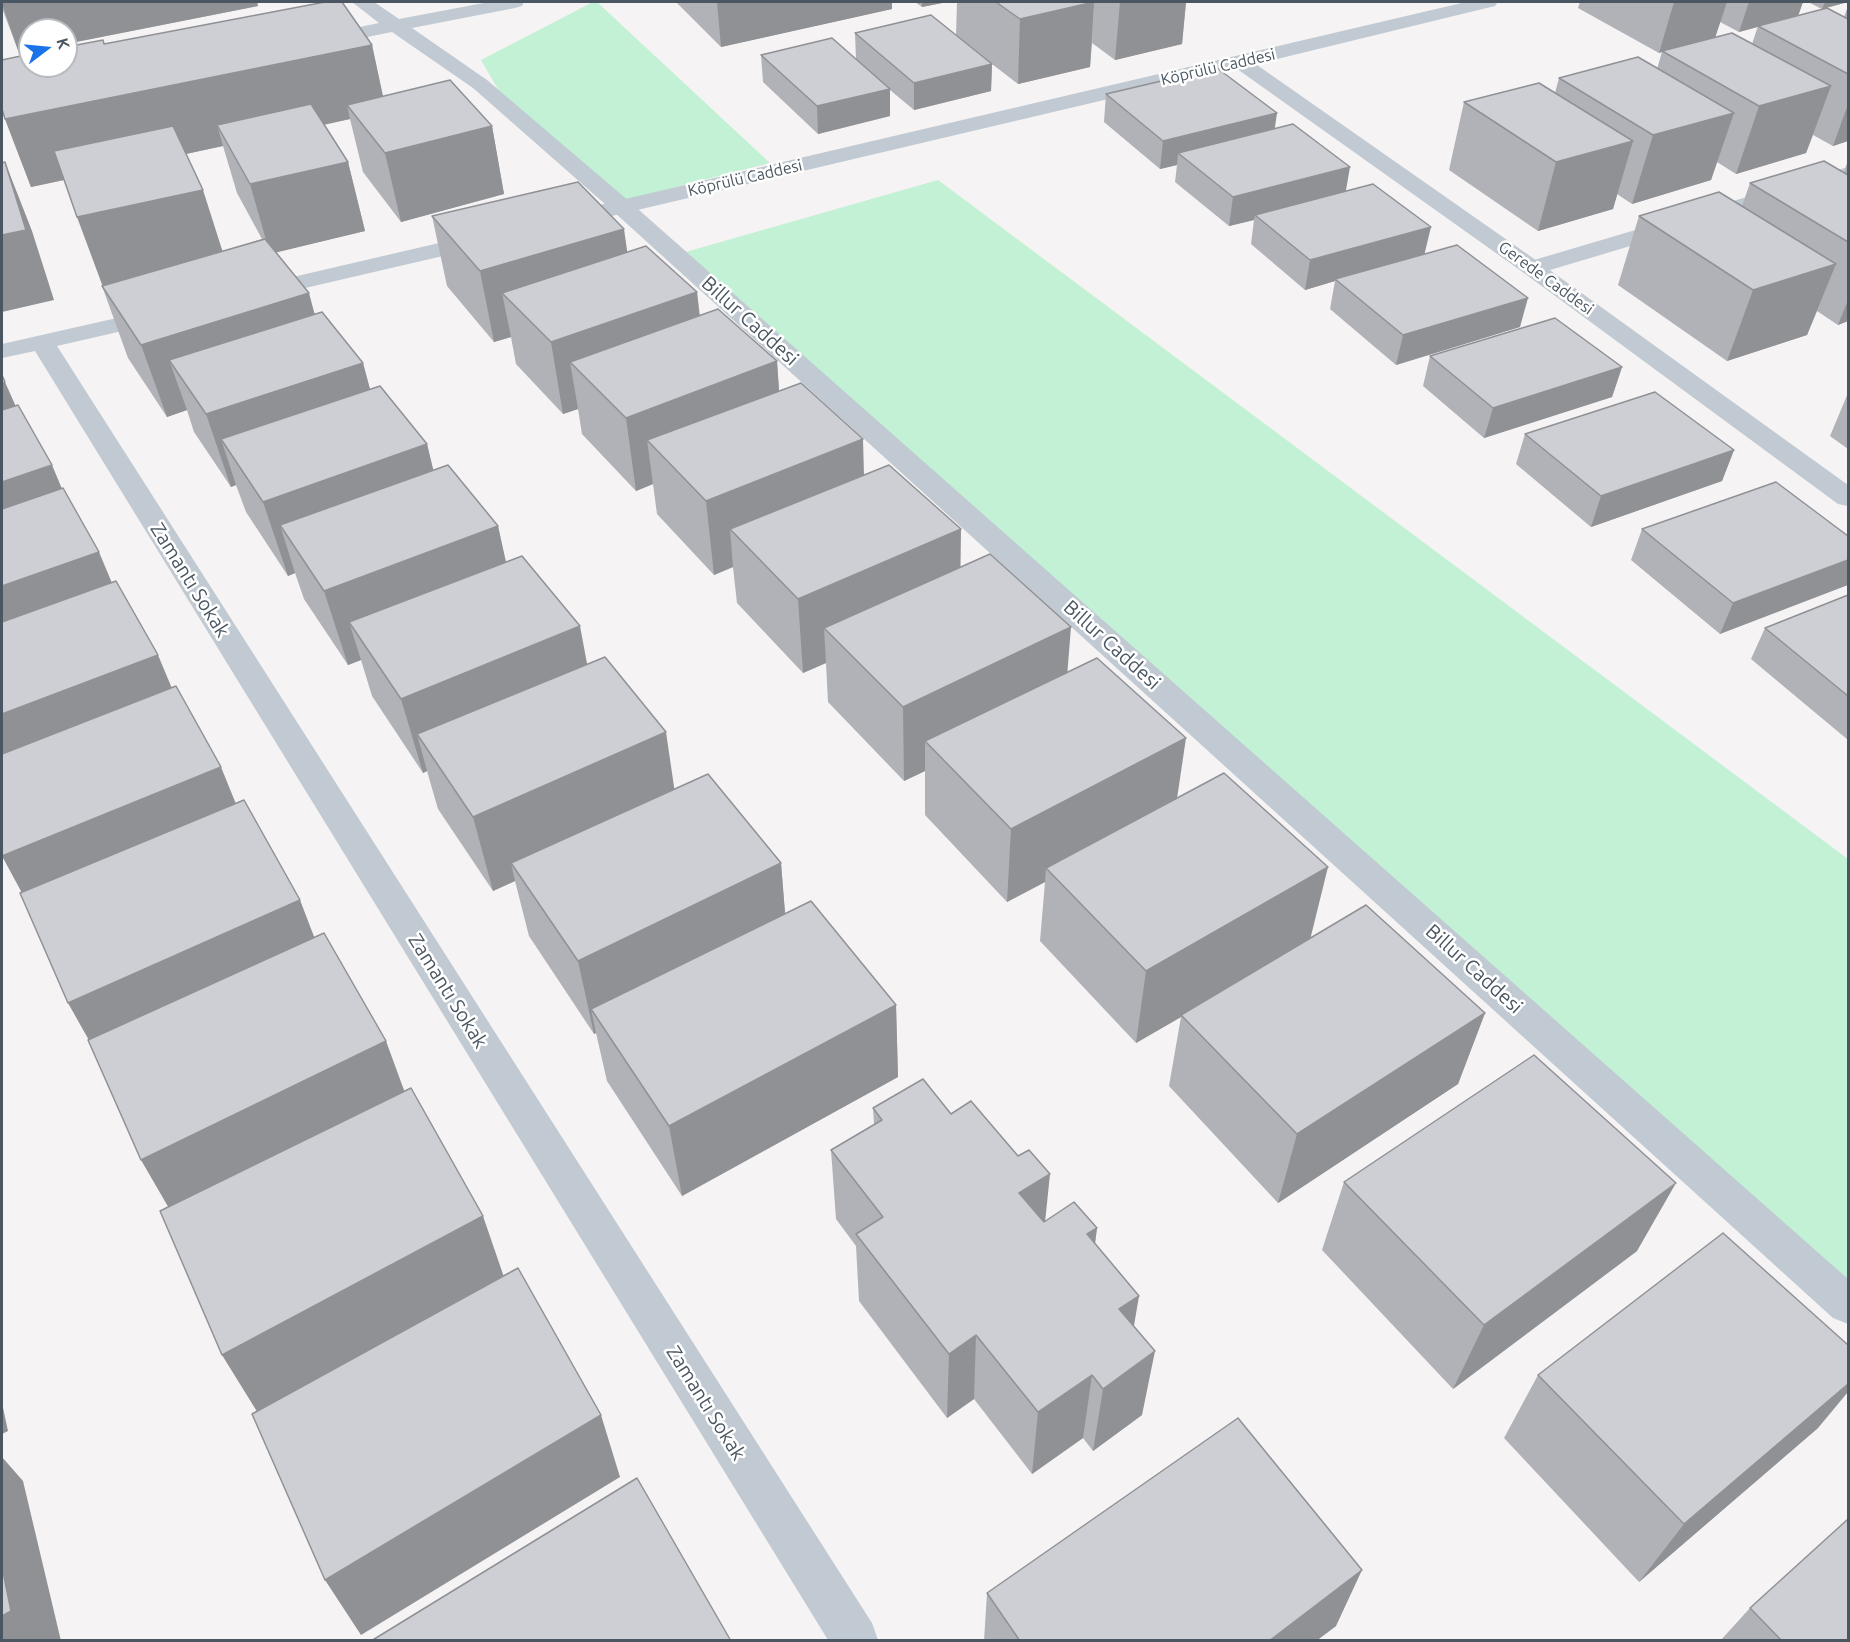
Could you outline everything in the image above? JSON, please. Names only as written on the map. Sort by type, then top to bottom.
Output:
[{"type":"street","points":[[305,43],[377,11],[515,2]]},
{"type":"street","name":"Köprülü Caddesi","points":[[541,226],[1488,2]]},
{"type":"street","name":"Billur Caddesi","points":[[377,11],[480,84],[622,207],[1848,1305]]},
{"type":"street","name":"Gerede Caddesi","points":[[1240,62],[1532,268],[1848,498]]},
{"type":"street","points":[[1532,268],[1848,174]]},
{"type":"street","points":[[239,296],[506,234]]},
{"type":"street","points":[[2,351],[181,310]]},
{"type":"street","name":"Zamantı Sokak","points":[[42,342],[855,1641]]},
{"type":"green space","points":[[597,2],[770,163],[621,201],[499,91],[481,60]]},
{"type":"green space","points":[[938,180],[1848,859],[1848,1310],[675,255]]},
{"type":"building","points":[[325,2],[342,2],[372,45],[5,119],[2,109],[2,60],[18,57],[18,78],[78,78],[78,45],[103,40],[104,44]]},
{"type":"building","points":[[996,2],[1094,2],[1020,19]]},
{"type":"building","points":[[1827,8],[1848,19],[1848,74],[1758,26]]},
{"type":"building","points":[[931,15],[992,64],[914,83],[855,33]]},
{"type":"building","points":[[1732,33],[1831,86],[1759,106],[1662,51]]},
{"type":"building","points":[[832,38],[890,89],[817,106],[761,55]]},
{"type":"building","points":[[1638,57],[1734,113],[1653,135],[1559,78]]},
{"type":"building","points":[[1217,68],[1277,113],[1163,141],[1106,94]]},
{"type":"building","points":[[450,80],[492,126],[385,153],[347,105]]},
{"type":"building","points":[[1539,83],[1633,141],[1556,162],[1464,102]]},
{"type":"building","points":[[311,104],[348,162],[250,184],[217,125]]},
{"type":"building","points":[[1293,124],[1350,167],[1233,197],[1178,153]]},
{"type":"building","points":[[173,126],[203,190],[77,217],[54,151]]},
{"type":"building","points":[[1824,161],[1848,175],[1848,242],[1750,183]]},
{"type":"building","points":[[5,162],[26,230],[2,235],[2,163]]},
{"type":"building","points":[[578,182],[624,229],[480,271],[432,216]]},
{"type":"building","points":[[1373,184],[1431,227],[1310,260],[1255,215]]},
{"type":"building","points":[[1719,192],[1836,264],[1753,290],[1639,216]]},
{"type":"building","points":[[265,239],[309,293],[141,345],[102,286]]},
{"type":"building","points":[[1457,245],[1528,298],[1403,335],[1335,279]]},
{"type":"building","points":[[646,246],[697,292],[551,342],[502,293]]},
{"type":"building","points":[[718,309],[777,361],[626,418],[570,362]]},
{"type":"building","points":[[322,312],[363,363],[206,414],[169,360]]},
{"type":"building","points":[[1555,318],[1622,367],[1493,408],[1430,356]]},
{"type":"building","points":[[801,383],[863,439],[706,501],[647,440]]},
{"type":"building","points":[[380,386],[427,444],[263,502],[221,439]]},
{"type":"building","points":[[1655,392],[1734,450],[1601,496],[1525,434]]},
{"type":"building","points":[[18,405],[52,465],[2,482],[2,410]]},
{"type":"building","points":[[448,465],[498,526],[324,591],[280,525]]},
{"type":"building","points":[[889,465],[961,529],[798,599],[730,529]]},
{"type":"building","points":[[1776,482],[1848,536],[1848,560],[1733,603],[1642,529]]},
{"type":"building","points":[[63,488],[99,552],[2,586],[2,509]]},
{"type":"building","points":[[990,554],[1071,627],[903,707],[824,628]]},
{"type":"building","points":[[522,556],[580,626],[401,699],[349,622]]},
{"type":"building","points":[[116,581],[158,655],[2,714],[2,622]]},
{"type":"building","points":[[1848,595],[1848,696],[1765,628]]},
{"type":"building","points":[[605,657],[666,732],[473,817],[417,734]]},
{"type":"building","points":[[1097,658],[1186,738],[1011,829],[925,741]]},
{"type":"building","points":[[176,686],[221,767],[2,856],[2,754]]},
{"type":"building","points":[[1224,773],[1328,867],[1146,971],[1046,868]]},
{"type":"building","points":[[708,774],[781,863],[578,961],[511,863]]},
{"type":"building","points":[[244,800],[300,900],[68,1003],[20,893]]},
{"type":"building","points":[[811,901],[896,1005],[669,1126],[591,1009]]},
{"type":"building","points":[[1366,905],[1485,1013],[1297,1134],[1181,1015]]},
{"type":"building","points":[[324,933],[386,1041],[141,1160],[88,1040]]},
{"type":"building","points":[[1534,1055],[1676,1183],[1484,1325],[1344,1182]]},
{"type":"building","points":[[923,1079],[951,1114],[971,1101],[1018,1156],[1029,1150],[1050,1174],[1019,1193],[1044,1222],[1074,1202],[1097,1228],[1087,1234],[1139,1296],[1119,1309],[1155,1351],[1103,1389],[1092,1375],[1038,1412],[976,1335],[949,1354],[856,1234],[883,1217],[831,1150],[882,1120],[873,1108]]},
{"type":"building","points":[[411,1088],[483,1216],[222,1355],[160,1211]]},
{"type":"building","points":[[1723,1233],[1848,1345],[1848,1384],[1684,1524],[1538,1375]]},
{"type":"building","points":[[518,1268],[601,1415],[325,1580],[252,1414]]},
{"type":"building","points":[[1238,1418],[1362,1570],[1269,1641],[1020,1641],[987,1593]]},
{"type":"building","points":[[637,1478],[731,1641],[371,1641]]},
{"type":"building","points":[[1848,1519],[1848,1641],[1782,1641],[1750,1608]]},
{"type":"building","points":[[2,1567],[11,1611],[2,1616]]}]
